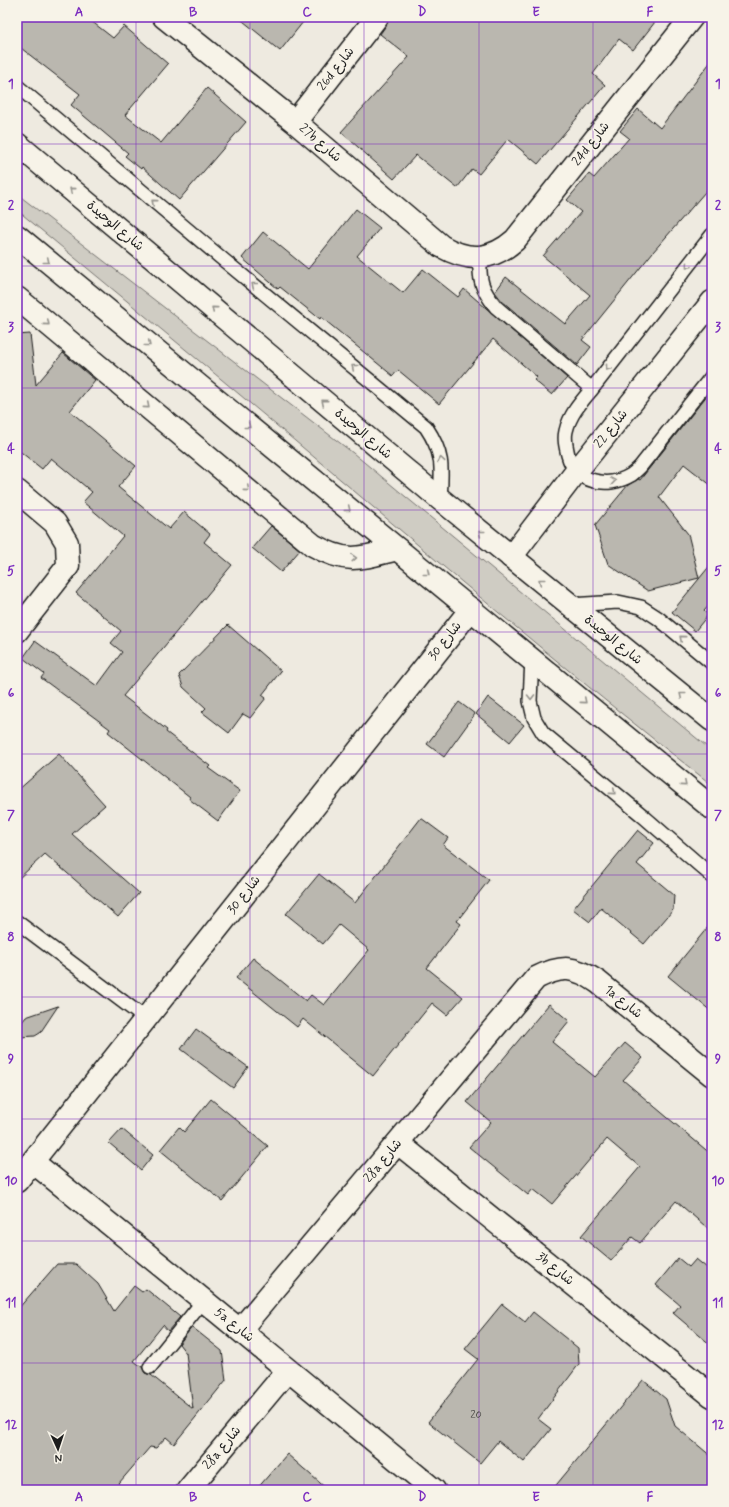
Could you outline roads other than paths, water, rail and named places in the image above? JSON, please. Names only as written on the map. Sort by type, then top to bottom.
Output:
[{"type":"street","name":"27b شارع","points":[[164,17],[295,122],[441,246],[453,253],[480,257]]},
{"type":"street","name":"26d شارع","points":[[295,122],[376,17]]},
{"type":"street","name":"24d شارع","points":[[480,257],[493,254],[505,248],[515,240],[692,17]]},
{"type":"street","name":"شارع الوحيدة","points":[[17,144],[440,499],[712,720]]},
{"type":"street","points":[[17,162],[24,165],[40,163]]},
{"type":"street","points":[[17,236],[397,549],[532,658],[712,808]]},
{"type":"street","points":[[17,298],[314,545],[329,554],[346,558],[363,557],[397,549]]},
{"type":"street","name":"شارع 22","points":[[511,557],[576,472],[712,302]]},
{"type":"street","points":[[17,491],[55,523],[67,543],[68,566],[17,631]]},
{"type":"street","name":"شارع 30","points":[[17,1181],[471,608]]},
{"type":"street","name":"1a شارع","points":[[525,990],[536,978],[558,969],[568,969],[584,973],[598,982],[712,1075]]},
{"type":"street","name":"28a شارع","points":[[240,1330],[525,990]]},
{"type":"street","name":"3b شارع","points":[[398,1143],[712,1396]]},
{"type":"street","name":"5a شارع","points":[[33,1162],[204,1300],[434,1490]]},
{"type":"street","name":"28a شارع","points":[[188,1490],[288,1370]]},
{"type":"lane","points":[[17,86],[214,252],[426,427],[434,440],[442,467],[440,499]]},
{"type":"lane","points":[[712,235],[575,410],[570,419],[566,432],[565,447],[569,460],[576,472],[589,479],[604,482],[618,481],[632,475],[712,376]]},
{"type":"lane","points":[[480,257],[479,273],[482,286],[496,307],[592,389]]},
{"type":"lane","points":[[570,605],[618,602],[641,607],[658,618],[712,663]]},
{"type":"lane","points":[[532,658],[530,701],[534,718],[543,733],[643,816],[712,876]]},
{"type":"lane","points":[[17,922],[146,1019]]},
{"type":"lane","points":[[150,1367],[204,1300]]}]
